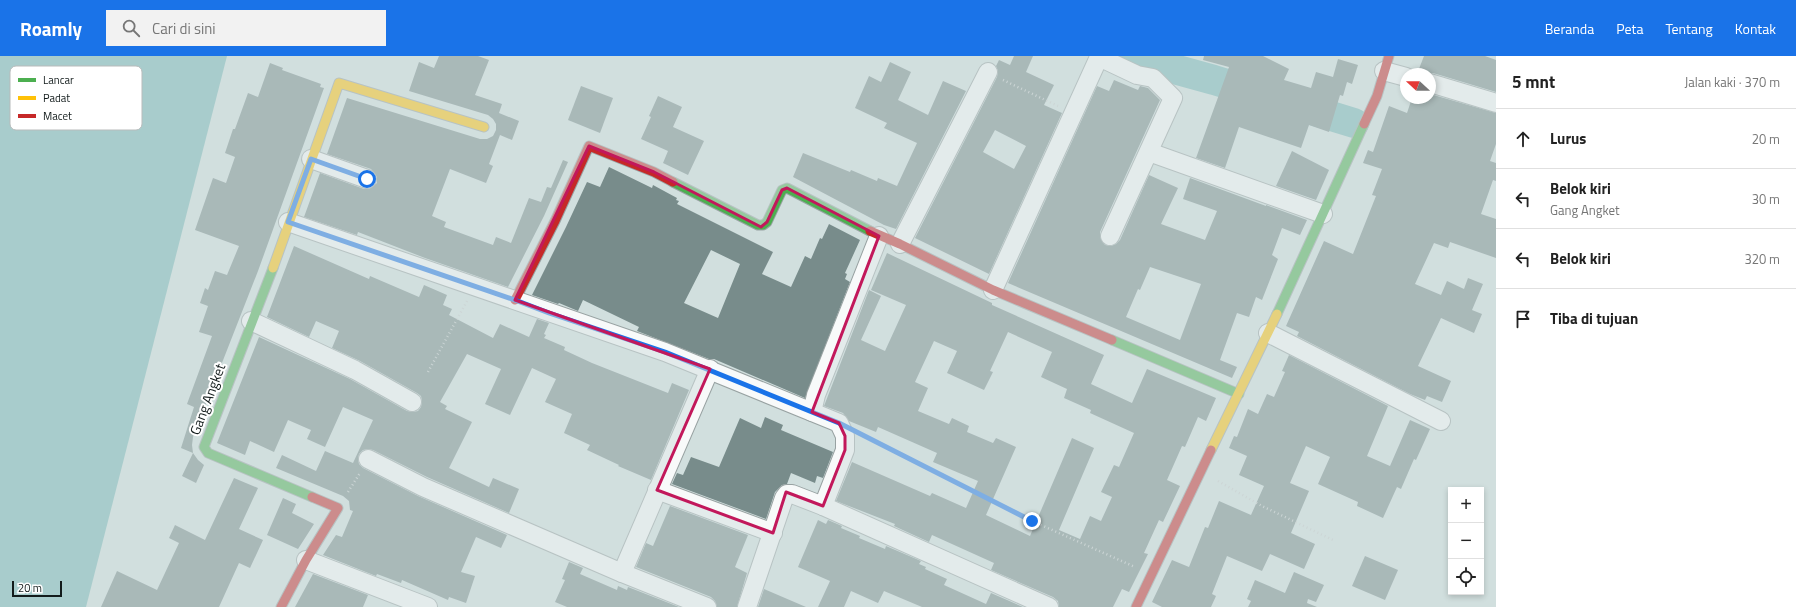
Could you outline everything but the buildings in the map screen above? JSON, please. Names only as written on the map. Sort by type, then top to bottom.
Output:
[{"type":"street","points":[[993,290],[1073,112],[1100,57],[1137,75],[1153,78],[1174,98],[1110,236]]},
{"type":"street","points":[[1136,607],[1202,472],[1323,214],[1377,96],[1386,63],[1400,73]]},
{"type":"street","points":[[900,244],[988,72]]},
{"type":"street","name":"Gang Angket","points":[[338,508],[206,451],[205,441],[270,275],[339,82],[484,127]]},
{"type":"street","points":[[1436,85],[1496,103]]},
{"type":"street","points":[[515,300],[555,221],[589,146],[654,172],[758,225],[763,225],[767,222],[782,190],[787,188],[879,236],[900,244],[993,290],[1239,394]]},
{"type":"street","points":[[1149,152],[1323,214]]},
{"type":"street","points":[[311,159],[367,179]]},
{"type":"street","points":[[288,222],[665,352],[839,423],[845,436],[844,450],[823,506]]},
{"type":"street","points":[[812,412],[816,395],[879,236]]},
{"type":"street","points":[[251,322],[355,370],[412,402]]},
{"type":"street","points":[[1268,333],[1441,421]]},
{"type":"street","points":[[622,573],[710,370]]},
{"type":"street","points":[[368,459],[423,488],[622,573],[707,607]]},
{"type":"street","points":[[657,490],[773,533]]},
{"type":"street","points":[[747,607],[784,498],[787,494],[792,494],[823,506],[1049,607]]},
{"type":"street","points":[[281,607],[306,560],[338,508]]},
{"type":"street","points":[[306,560],[428,607]]},
{"type":"path","points":[[988,72],[1073,112]]},
{"type":"path","points":[[428,372],[475,286]]},
{"type":"path","points":[[839,423],[1032,521],[1152,575]]},
{"type":"path","points":[[338,508],[368,459]]},
{"type":"path","points":[[1202,472],[1262,506],[1335,542]]},
{"type":"highlighted area","points":[[589,146],[654,172],[761,227],[767,222],[782,190],[787,188],[879,236],[812,412],[839,423],[845,436],[845,450],[823,506],[786,492],[773,533],[657,490],[710,369],[515,300]]},
{"type":"water","points":[[0,56],[227,56],[86,607],[0,607]]},
{"type":"waterway","points":[[1127,56],[1214,80],[1354,123]]},
{"type":"traffic: fast","points":[[1277,314],[1364,124]]},
{"type":"traffic: fast","points":[[673,182],[758,225],[763,225],[767,222],[782,190],[787,188],[870,231]]},
{"type":"traffic: fast","points":[[273,268],[204,447],[208,453],[312,497]]},
{"type":"traffic: fast","points":[[1112,340],[1239,394]]},
{"type":"traffic: slow","points":[[273,268],[339,83],[484,127]]},
{"type":"traffic: slow","points":[[1211,450],[1277,314]]},
{"type":"traffic: jam","points":[[1364,124],[1377,96],[1389,56]]},
{"type":"traffic: jam","points":[[515,300],[555,221],[589,146],[654,172],[673,182]]},
{"type":"traffic: jam","points":[[870,231],[900,244],[993,290],[1112,340]]},
{"type":"traffic: jam","points":[[1136,607],[1211,450]]},
{"type":"traffic: jam","points":[[281,607],[306,560],[338,508],[312,497]]},
{"type":"route","points":[[367,179],[311,159],[288,222],[405,261],[549,313],[665,352],[710,370],[839,423],[1032,521]]}]
